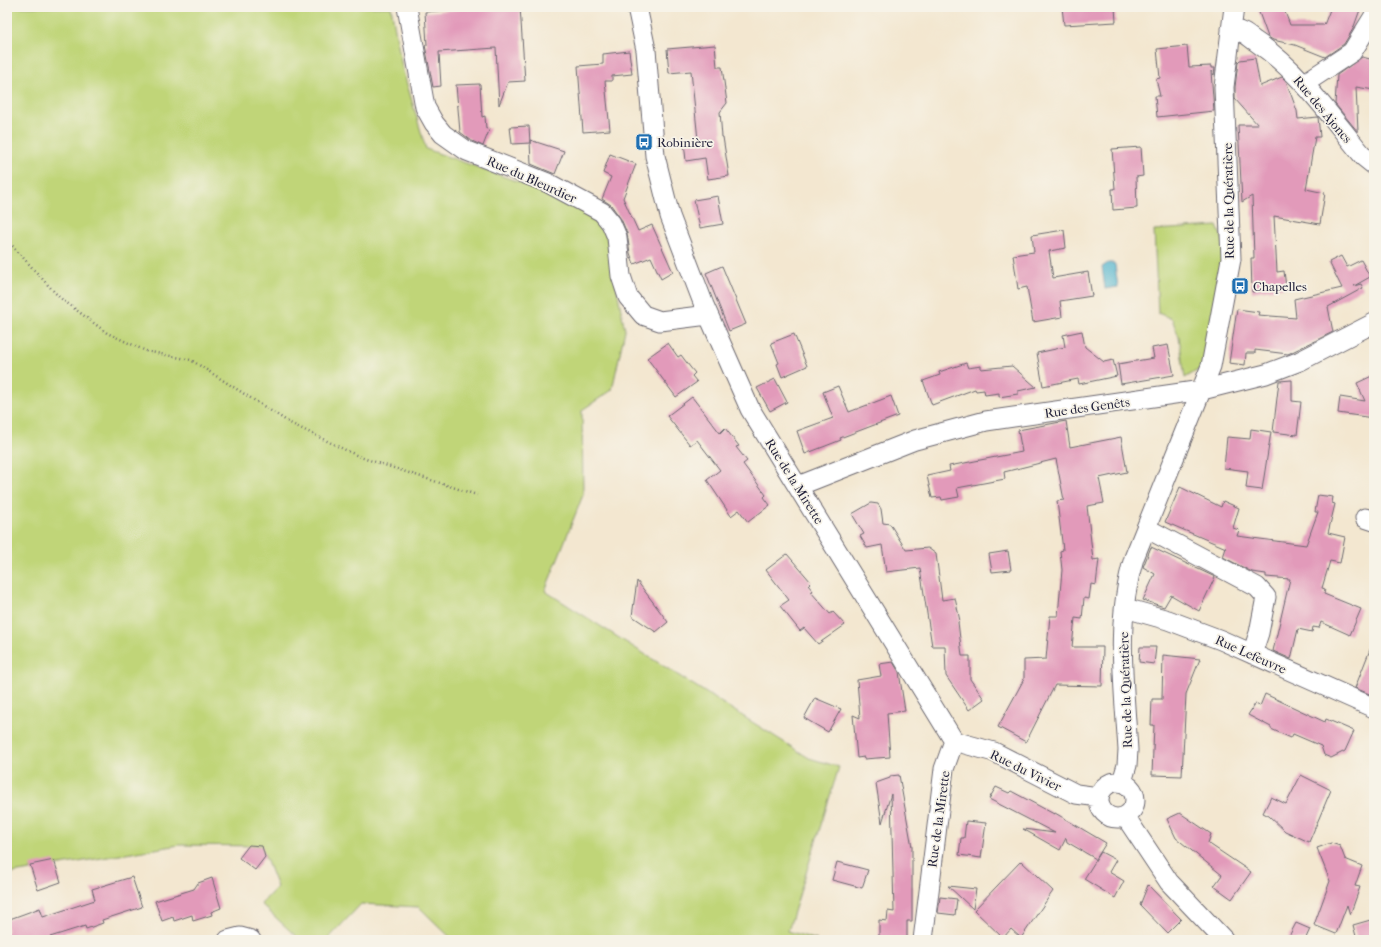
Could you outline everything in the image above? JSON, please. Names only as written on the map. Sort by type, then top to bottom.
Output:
[{"type":"street","name":"Rue du Bleurdier","points":[[407,7],[425,107],[434,123],[443,134],[467,151],[548,183],[602,212],[611,223],[617,238],[621,276],[628,297],[643,315],[660,321],[708,314]]},
{"type":"street","name":"Rue de la Mirette","points":[[637,7],[646,50],[655,156],[670,216],[708,314],[750,409],[954,741],[944,769],[923,940]]},
{"type":"street","name":"Rue de la Quératière","points":[[1122,782],[1127,765],[1128,750],[1122,648],[1125,608],[1130,572],[1146,528],[1202,390],[1210,366],[1230,259],[1224,87],[1234,7]]},
{"type":"street","points":[[1305,83],[1352,52],[1374,16]]},
{"type":"street","name":"Rue des Ajoncs","points":[[1231,29],[1239,30],[1268,50],[1305,83],[1337,125],[1364,157],[1374,165]]},
{"type":"street","name":"Rue des Genêts","points":[[798,486],[915,440],[986,421],[1202,390],[1266,374],[1300,361],[1374,323]]},
{"type":"street","points":[[1146,528],[1257,586],[1266,597],[1259,633],[1252,654]]},
{"type":"street","name":"Rue Lefeuvre","points":[[1125,608],[1168,620],[1221,640],[1374,708]]},
{"type":"street","name":"Rue du Vivier","points":[[954,741],[994,752],[1076,794],[1098,796]]},
{"type":"street","points":[[1110,782],[1122,782],[1132,789],[1134,795],[1134,807],[1125,816],[1114,818],[1104,813],[1098,802],[1098,796],[1110,782]]},
{"type":"street","points":[[1125,816],[1169,882],[1224,940]]},
{"type":"street","points":[[228,940],[240,937],[251,940]]},
{"type":"path","points":[[7,240],[59,297],[107,333],[146,351],[191,360],[290,423],[360,457],[477,495]]},
{"type":"green space","points":[[7,7],[391,7],[402,67],[426,149],[550,193],[587,214],[606,234],[625,330],[612,390],[582,410],[583,495],[545,591],[809,758],[839,767],[788,931],[817,940],[453,940],[419,907],[361,904],[327,940],[300,940],[261,904],[277,887],[261,846],[179,845],[7,874]]},
{"type":"green space","points":[[1217,226],[1231,259],[1211,362],[1185,378],[1179,337],[1172,319],[1158,313],[1154,230]]},
{"type":"water","points":[[1108,263],[1114,263],[1115,265],[1118,287],[1105,289],[1102,267]]},
{"type":"building","points":[[490,7],[520,7],[525,81],[508,82],[499,105],[496,48],[439,52],[441,86],[433,87],[425,45],[427,45],[425,12]]},
{"type":"building","points":[[1062,7],[1115,7],[1116,22],[1064,25]]},
{"type":"building","points":[[1257,7],[1283,7],[1290,25],[1324,25],[1331,7],[1361,7],[1353,29],[1344,44],[1325,57],[1295,45],[1273,40],[1268,37]]},
{"type":"building","points":[[715,45],[717,67],[722,67],[727,103],[720,112],[722,137],[729,176],[708,179],[705,158],[686,161],[684,142],[698,140],[691,71],[669,73],[667,49]]},
{"type":"building","points":[[1187,46],[1189,67],[1211,66],[1211,68],[1215,68],[1214,75],[1211,71],[1214,111],[1157,117],[1155,96],[1160,96],[1156,79],[1160,78],[1157,49]]},
{"type":"building","points":[[629,51],[632,74],[612,76],[612,81],[605,81],[610,130],[583,132],[578,66],[603,64],[603,54]]},
{"type":"building","points":[[1362,57],[1374,60],[1374,90],[1356,87],[1358,132],[1335,104],[1337,75]]},
{"type":"building","points":[[1255,58],[1260,86],[1282,77],[1286,81],[1297,111],[1298,119],[1318,117],[1320,137],[1315,137],[1306,189],[1325,193],[1320,224],[1274,216],[1277,272],[1284,271],[1286,287],[1252,292],[1251,258],[1254,258],[1252,196],[1242,202],[1238,125],[1258,125],[1235,99],[1235,87],[1238,62],[1240,60]]},
{"type":"building","points":[[480,84],[482,117],[485,116],[486,129],[490,128],[483,146],[472,141],[460,132],[456,85]]},
{"type":"building","points":[[529,126],[530,143],[512,144],[510,127]]},
{"type":"building","points":[[530,140],[564,151],[555,174],[531,164]]},
{"type":"building","points":[[1141,147],[1143,176],[1136,177],[1137,208],[1113,210],[1112,189],[1115,189],[1112,149]]},
{"type":"building","points":[[610,154],[636,164],[623,198],[638,231],[652,225],[673,272],[661,279],[651,257],[634,264],[630,253],[627,233],[621,219],[611,205],[602,199],[611,177],[603,173]]},
{"type":"building","points":[[718,196],[723,224],[700,228],[694,200]]},
{"type":"building","points":[[1064,230],[1066,248],[1049,251],[1053,278],[1088,272],[1092,296],[1060,301],[1062,317],[1033,322],[1027,287],[1018,289],[1013,255],[1034,252],[1032,235]]},
{"type":"building","points":[[1341,256],[1347,267],[1361,260],[1370,277],[1354,286],[1361,284],[1363,288],[1328,307],[1333,332],[1288,354],[1255,350],[1255,353],[1246,353],[1245,365],[1229,363],[1237,309],[1259,312],[1258,315],[1296,318],[1294,299],[1342,288],[1329,262]]},
{"type":"building","points":[[722,266],[746,324],[729,331],[706,273]]},
{"type":"building","points":[[1082,331],[1085,347],[1104,362],[1113,360],[1117,376],[1079,384],[1078,379],[1043,386],[1037,353],[1065,347],[1063,335]]},
{"type":"building","points":[[794,334],[807,366],[782,377],[777,364],[779,363],[771,343]]},
{"type":"building","points":[[668,343],[678,357],[681,355],[695,373],[692,376],[697,382],[676,397],[647,358]]},
{"type":"building","points":[[1168,345],[1174,375],[1121,384],[1118,364],[1154,358],[1152,348]]},
{"type":"building","points":[[966,363],[968,368],[981,366],[981,369],[1012,366],[1036,387],[1018,391],[1018,394],[999,397],[999,393],[985,395],[984,390],[976,391],[975,389],[932,405],[923,381],[940,375],[939,372]]},
{"type":"building","points":[[1374,375],[1374,420],[1373,418],[1338,413],[1340,397],[1365,401],[1357,383]]},
{"type":"building","points":[[775,379],[787,402],[770,411],[757,388]]},
{"type":"building","points":[[1292,380],[1292,401],[1301,402],[1297,435],[1273,432],[1279,381]]},
{"type":"building","points":[[838,386],[849,412],[891,396],[898,416],[840,438],[841,440],[805,454],[797,431],[833,418],[823,392]]},
{"type":"building","points":[[692,397],[720,433],[725,428],[739,446],[736,447],[747,461],[743,464],[766,495],[764,497],[770,505],[748,522],[739,510],[731,516],[707,480],[720,470],[697,440],[690,445],[667,416]]},
{"type":"building","points":[[1066,421],[1070,447],[1121,437],[1127,472],[1099,478],[1104,503],[1087,506],[1093,560],[1099,559],[1096,585],[1091,584],[1089,599],[1084,598],[1082,619],[1075,618],[1072,647],[1103,647],[1102,686],[1055,685],[1026,742],[998,727],[1024,679],[1024,660],[1046,659],[1050,616],[1058,616],[1062,570],[1060,551],[1063,550],[1057,501],[1064,500],[1056,459],[1004,472],[1005,479],[957,488],[959,497],[942,500],[941,497],[932,498],[927,476],[950,471],[949,466],[1022,452],[1018,430]]},
{"type":"building","points":[[1251,429],[1271,432],[1262,490],[1246,488],[1248,471],[1224,468],[1227,437],[1250,439]]},
{"type":"building","points":[[1180,487],[1221,507],[1223,501],[1239,508],[1233,528],[1239,530],[1237,536],[1306,545],[1318,512],[1315,512],[1318,495],[1333,497],[1332,503],[1335,504],[1328,533],[1345,537],[1340,563],[1330,561],[1322,588],[1325,589],[1324,594],[1361,609],[1350,635],[1321,622],[1319,628],[1313,627],[1312,632],[1298,629],[1291,659],[1273,651],[1290,579],[1266,577],[1266,574],[1252,572],[1223,557],[1226,548],[1165,522]]},
{"type":"building","points":[[871,503],[878,504],[881,509],[883,523],[890,524],[906,550],[928,548],[936,554],[942,600],[955,598],[960,621],[958,622],[962,656],[970,656],[970,679],[984,699],[969,710],[946,676],[945,646],[932,646],[920,568],[886,572],[882,545],[867,548],[860,536],[864,534],[852,514]]},
{"type":"building","points":[[1151,547],[1215,577],[1199,611],[1171,595],[1164,607],[1143,600],[1155,574],[1143,567]]},
{"type":"building","points":[[1008,551],[1011,570],[992,572],[989,554]]},
{"type":"building","points":[[787,554],[811,582],[808,585],[813,591],[811,592],[830,614],[833,612],[845,625],[818,644],[804,628],[800,631],[780,606],[789,600],[766,570]]},
{"type":"building","points":[[637,581],[668,622],[656,632],[632,616]]},
{"type":"building","points":[[1374,642],[1374,696],[1355,688]]},
{"type":"building","points":[[1140,647],[1156,647],[1154,664],[1139,662]]},
{"type":"building","points":[[1163,655],[1200,659],[1186,694],[1182,776],[1152,775],[1154,725],[1151,725],[1152,699],[1162,699]]},
{"type":"building","points":[[893,662],[899,672],[905,711],[887,713],[890,757],[864,759],[864,757],[857,758],[853,715],[860,718],[857,680],[881,676],[879,664]]},
{"type":"building","points":[[1265,694],[1325,722],[1326,719],[1354,731],[1345,751],[1331,758],[1324,755],[1321,746],[1293,734],[1291,738],[1271,729],[1271,727],[1248,715],[1255,704],[1260,706]]},
{"type":"building","points":[[815,698],[841,709],[828,732],[804,718]]},
{"type":"building","points":[[899,775],[912,847],[912,921],[907,921],[907,940],[879,940],[879,920],[887,921],[888,911],[894,912],[891,794],[882,823],[876,783],[890,778],[890,776]]},
{"type":"building","points":[[1301,775],[1331,790],[1309,842],[1285,831],[1269,816],[1263,813],[1271,797],[1286,804]]},
{"type":"building","points":[[996,787],[1009,793],[1011,791],[1054,814],[1055,813],[1106,843],[1096,859],[1067,842],[1066,838],[1060,850],[1023,829],[1055,833],[989,799]]},
{"type":"building","points":[[1180,813],[1211,834],[1208,843],[1251,872],[1232,899],[1214,886],[1222,875],[1176,838],[1167,819]]},
{"type":"building","points":[[966,821],[986,823],[981,858],[959,855],[961,838],[964,838]]},
{"type":"building","points":[[1331,843],[1340,846],[1345,859],[1362,866],[1355,886],[1360,887],[1350,915],[1347,905],[1336,934],[1314,925],[1330,881],[1317,848]]},
{"type":"building","points":[[249,845],[262,846],[265,857],[255,870],[239,858]]},
{"type":"building","points":[[1101,852],[1116,860],[1109,872],[1124,881],[1115,898],[1084,879]]},
{"type":"building","points":[[54,860],[61,882],[38,890],[30,865]]},
{"type":"building","points":[[1021,861],[1053,891],[1021,938],[1011,929],[1003,938],[974,910]]},
{"type":"building","points":[[837,862],[868,870],[862,888],[832,880]]},
{"type":"building","points":[[132,877],[142,907],[102,920],[103,923],[86,929],[85,926],[50,937],[51,940],[7,940],[7,920],[40,908],[43,917],[95,900],[92,889]]},
{"type":"building","points":[[212,878],[221,908],[211,912],[212,915],[193,921],[192,915],[174,921],[173,917],[162,921],[155,901],[194,889],[198,883]]},
{"type":"building","points":[[1148,885],[1181,919],[1167,933],[1140,905]]},
{"type":"building","points":[[948,886],[976,889],[973,909]]},
{"type":"building","points":[[940,897],[957,899],[955,915],[938,913]]},
{"type":"building","points":[[1374,919],[1374,940],[1357,940],[1353,925]]},
{"type":"building","points":[[1296,923],[1310,929],[1305,940],[1287,940]]},
{"type":"place","name":"Robinière","points":[[644,142]]},
{"type":"place","name":"Chapelles","points":[[1240,286]]}]
